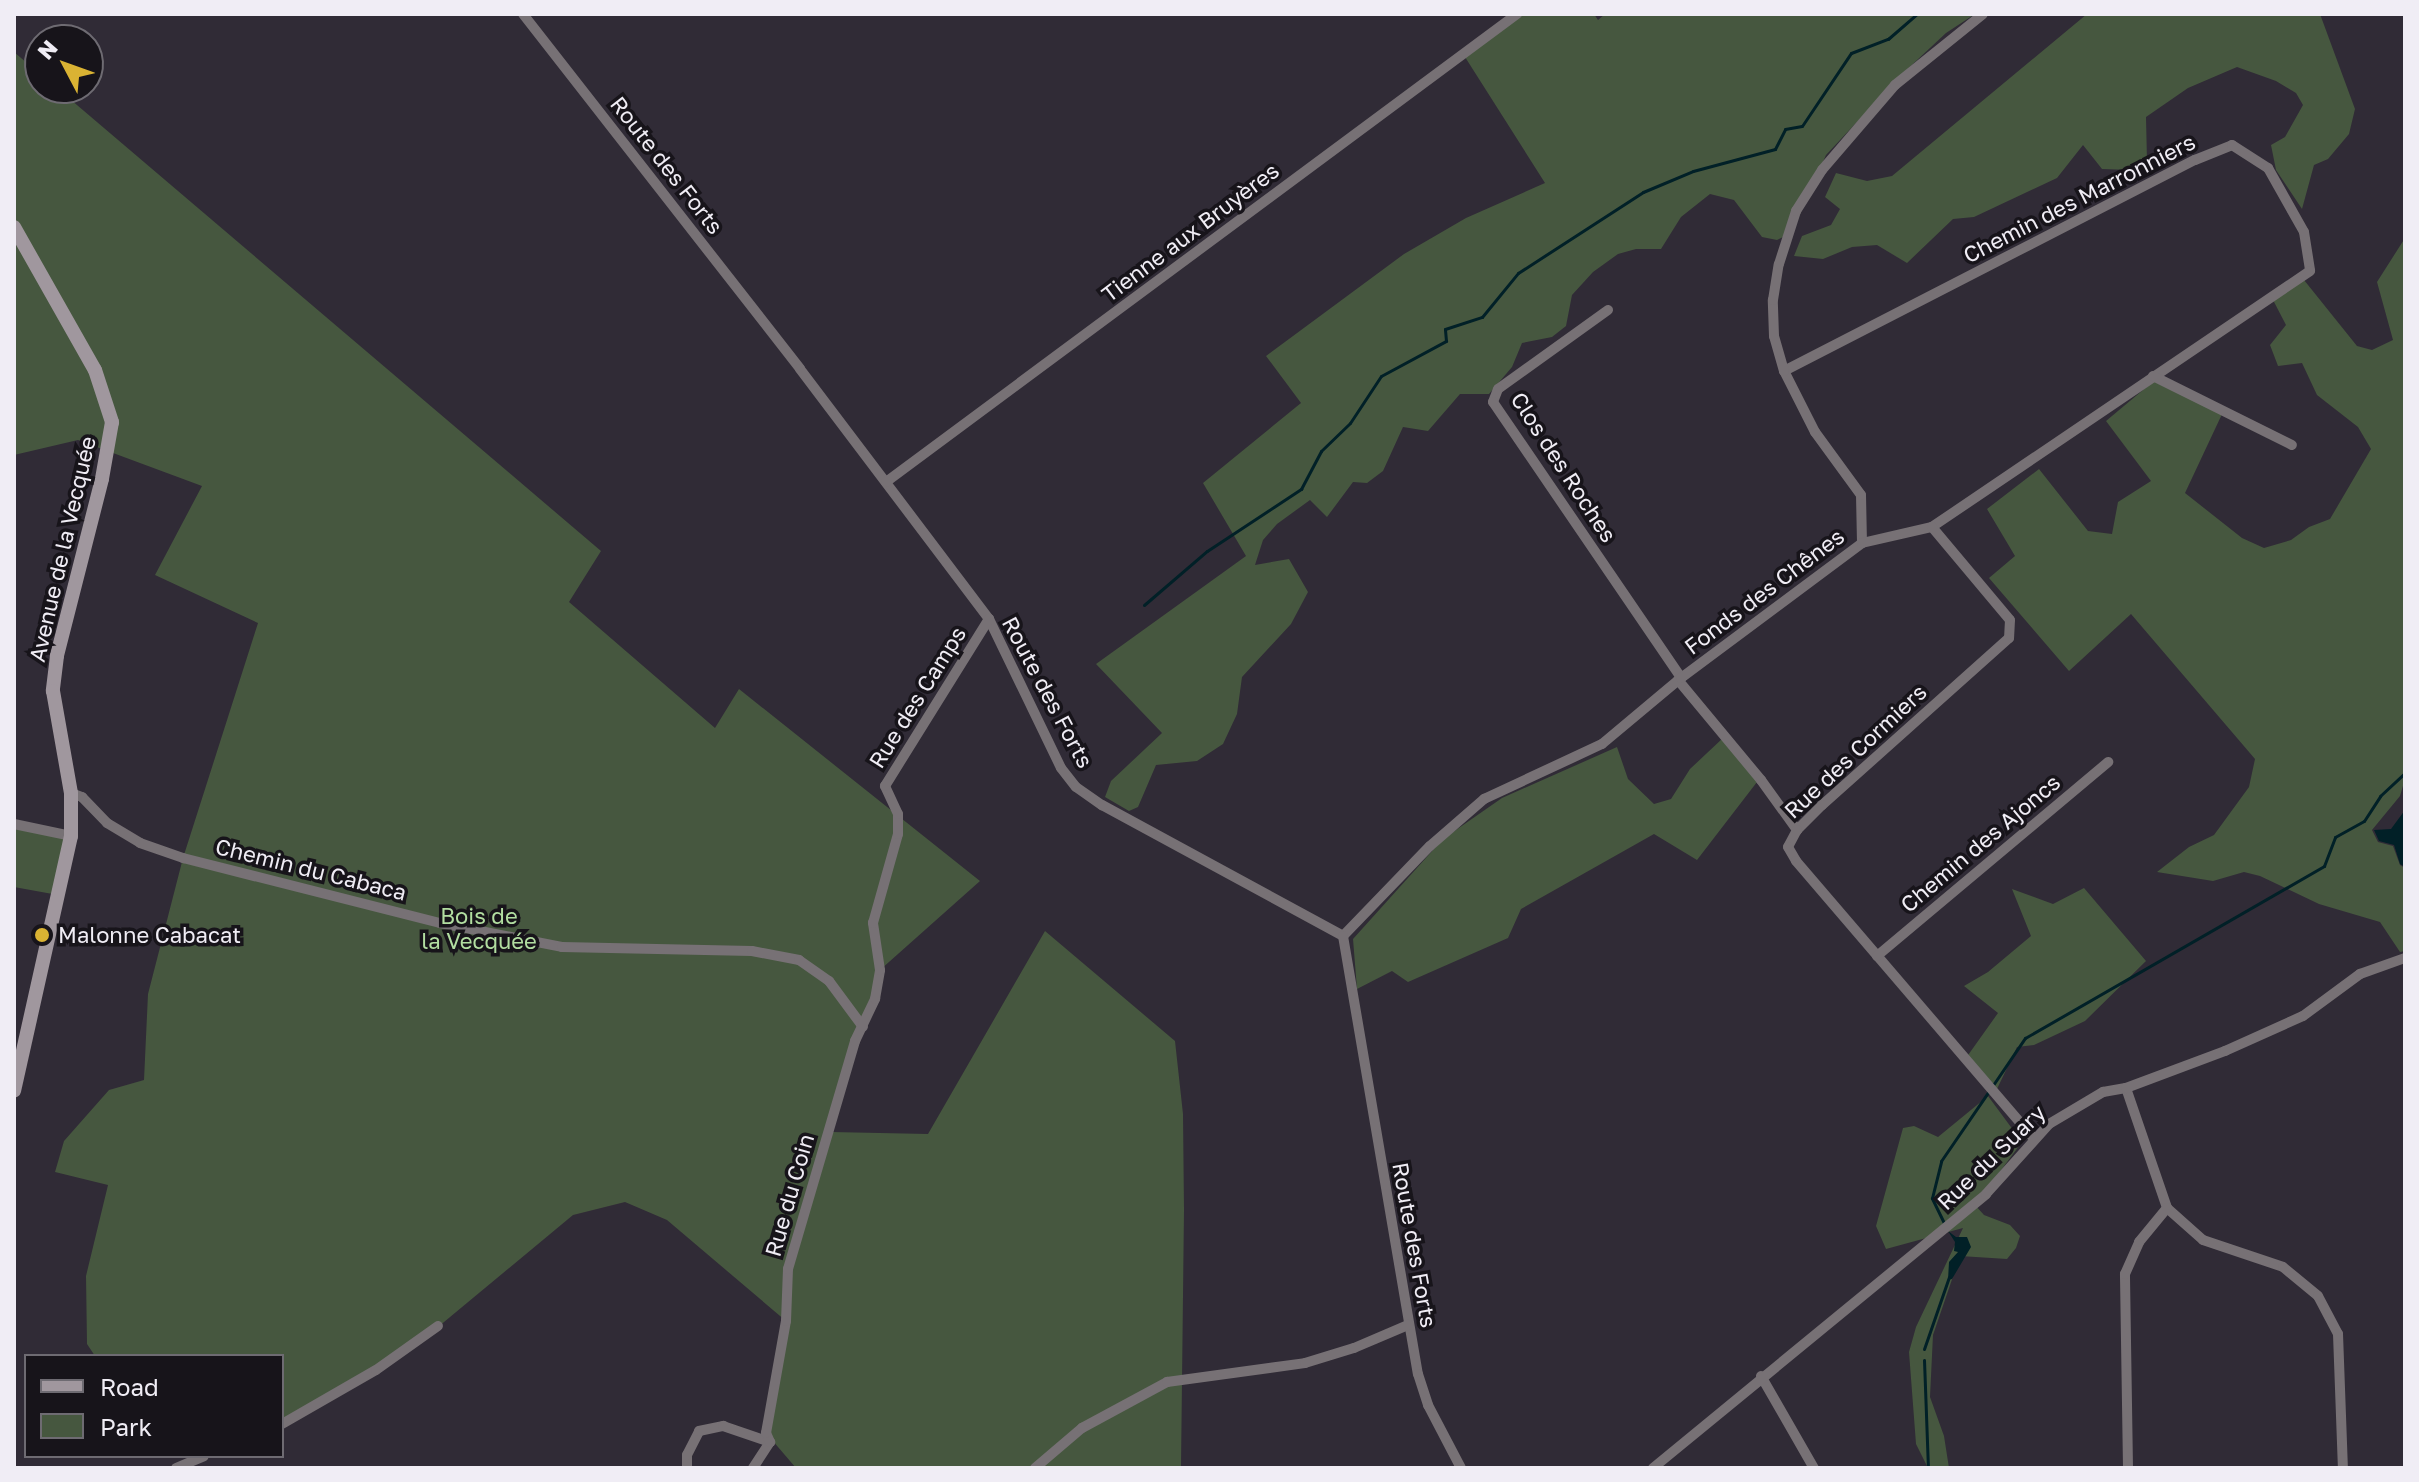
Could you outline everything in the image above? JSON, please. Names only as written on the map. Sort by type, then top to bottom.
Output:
[{"type":"main road","name":"Avenue de la Vecquée","points":[[14,227],[106,397],[112,422],[109,446],[57,656],[53,691],[71,793],[71,836],[14,1091]]},
{"type":"street","name":"Route des Forts","points":[[523,14],[989,619],[1061,768],[1076,787],[1102,805],[1343,936],[1408,1325],[1428,1405],[1461,1468]]},
{"type":"street","name":"Tienne aux Bruyères","points":[[886,482],[1517,14]]},
{"type":"street","name":"Fonds des Chênes","points":[[1343,936],[1430,846],[1484,799],[1602,744],[1679,679],[1862,543],[1861,495],[1815,432],[1784,371],[1774,336],[1773,300],[1785,239],[1807,189],[1895,85],[1983,14]]},
{"type":"street","name":"Chemin des Marronniers","points":[[1784,371],[2195,160],[2232,145],[2268,168],[2304,232],[2310,271],[1932,527]]},
{"type":"street","name":"Clos des Roches","points":[[1608,310],[1498,389],[1493,402],[1679,679]]},
{"type":"street","points":[[2153,376],[2292,445]]},
{"type":"street","points":[[1862,543],[1932,527]]},
{"type":"street","name":"Rue des Cormiers","points":[[1932,527],[2010,620],[2009,638],[1797,830],[1788,841],[1790,854],[2034,1139]]},
{"type":"street","name":"Rue des Camps","points":[[863,1027],[875,999],[880,970],[873,923],[898,834],[898,814],[885,786],[989,619]]},
{"type":"street","points":[[1679,679],[1797,830]]},
{"type":"street","name":"Chemin des Ajoncs","points":[[1877,956],[2108,762]]},
{"type":"street","name":"Chemin du Cabaca","points":[[71,793],[82,797],[107,823],[140,843],[183,858],[440,923],[562,947],[752,951],[799,960],[829,981],[863,1027]]},
{"type":"street","points":[[14,824],[71,836]]},
{"type":"street","name":"Rue du Suary","points":[[1653,1468],[1761,1376],[1986,1194],[2049,1124],[2103,1092],[2126,1088],[2225,1051],[2303,1016],[2360,974],[2405,958]]},
{"type":"street","name":"Rue du Coin","points":[[770,1442],[766,1433],[786,1321],[788,1269],[855,1041],[863,1027]]},
{"type":"street","points":[[2126,1088],[2167,1208],[2203,1240],[2283,1267],[2318,1296],[2338,1334],[2343,1468]]},
{"type":"street","points":[[2128,1468],[2125,1274],[2139,1242],[2167,1208]]},
{"type":"street","points":[[1035,1468],[1082,1428],[1167,1382],[1305,1363],[1354,1348],[1408,1325]]},
{"type":"street","points":[[284,1423],[376,1370],[438,1326]]},
{"type":"street","points":[[1761,1376],[1814,1468]]},
{"type":"street","points":[[687,1468],[687,1455],[699,1431],[723,1426],[770,1442],[753,1468]]},
{"type":"street","points":[[176,1468],[199,1458]]},
{"type":"green space","points":[[1523,14],[1594,14],[1598,20],[1605,14],[1975,14],[1946,33],[1900,76],[1826,155],[1794,228],[1783,237],[1777,240],[1762,237],[1734,200],[1710,194],[1681,217],[1661,249],[1636,249],[1618,254],[1593,272],[1572,295],[1566,326],[1552,337],[1522,343],[1512,367],[1489,394],[1460,394],[1428,431],[1403,427],[1383,471],[1367,483],[1353,482],[1327,517],[1310,500],[1277,524],[1263,540],[1255,565],[1289,559],[1308,592],[1291,624],[1242,677],[1237,714],[1223,744],[1197,761],[1156,765],[1138,807],[1129,811],[1105,797],[1111,781],[1162,733],[1096,664],[1246,556],[1203,483],[1301,403],[1266,356],[1404,254],[1466,218],[1545,183],[1465,57]]},
{"type":"green space","points":[[2087,14],[2320,14],[2355,109],[2349,134],[2328,159],[2314,165],[2302,209],[2276,170],[2271,145],[2285,137],[2303,105],[2296,93],[2276,81],[2237,67],[2188,88],[2146,117],[2147,161],[2131,170],[2102,169],[2083,145],[2057,178],[1974,217],[1953,219],[1907,263],[1877,245],[1852,247],[1823,259],[1794,256],[1802,236],[1831,225],[1840,209],[1825,197],[1836,173],[1867,181],[1892,176]]},
{"type":"green space","name":"Bois de la Vecquée","points":[[14,52],[24,60],[24,104],[76,104],[601,551],[569,602],[715,728],[739,689],[980,881],[880,970],[831,1132],[928,1134],[1045,931],[1175,1041],[1183,1114],[1181,1468],[796,1468],[766,1433],[786,1321],[667,1220],[625,1202],[573,1215],[438,1327],[284,1423],[284,1354],[94,1354],[87,1344],[86,1276],[108,1185],[55,1172],[64,1141],[109,1090],[144,1080],[148,994],[183,858],[258,623],[155,575],[202,486],[78,440],[14,455]]},
{"type":"green space","points":[[2405,238],[2405,779],[2400,796],[2372,830],[2378,842],[2393,846],[2400,865],[2405,868],[2405,951],[2400,952],[2380,922],[2319,904],[2260,876],[2244,872],[2213,881],[2157,872],[2189,847],[2214,835],[2249,787],[2255,759],[2131,614],[2069,671],[1989,578],[2015,556],[1987,509],[2039,469],[2088,531],[2112,534],[2118,502],[2151,481],[2106,421],[2155,380],[2223,412],[2185,493],[2242,538],[2264,548],[2291,540],[2309,527],[2330,519],[2371,449],[2358,427],[2317,395],[2302,363],[2278,366],[2270,345],[2286,325],[2273,300],[2304,280],[2357,346],[2372,350],[2393,340],[2377,282]]},
{"type":"green space","points":[[1723,738],[1757,782],[1697,860],[1654,834],[1521,909],[1508,938],[1408,982],[1392,971],[1357,989],[1353,939],[1443,839],[1502,798],[1617,747],[1628,779],[1654,804],[1671,799],[1690,769]]},
{"type":"green space","points":[[14,824],[71,836],[58,895],[14,887]]},
{"type":"green space","points":[[2084,888],[2146,961],[2085,1021],[2034,1045],[2017,1047],[1997,1089],[1966,1058],[1998,1013],[1964,986],[1988,972],[2031,936],[2012,889],[2053,904]]},
{"type":"green space","points":[[1988,1096],[2022,1142],[1975,1205],[1984,1215],[2010,1225],[2020,1236],[2016,1248],[2007,1259],[1960,1256],[1933,1335],[1930,1397],[1944,1436],[1949,1468],[1928,1468],[1916,1444],[1909,1352],[1916,1327],[1963,1228],[1886,1249],[1876,1226],[1903,1128],[1914,1126],[1938,1137]]},
{"type":"water","points":[[2405,810],[2405,867],[2400,864],[2394,845],[2379,841],[2374,830],[2391,829]]},
{"type":"water","points":[[1948,1231],[1956,1237],[1967,1237],[1971,1247],[1952,1279],[1948,1280],[1949,1262],[1958,1252],[1954,1251],[1955,1242]]},
{"type":"waterway","points":[[1144,605],[1207,551],[1301,489],[1321,451],[1350,423],[1381,376],[1446,341],[1445,329],[1482,317],[1518,273],[1643,192],[1693,171],[1775,149],[1785,129],[1802,126],[1851,53],[1888,39],[1917,14]]},
{"type":"waterway","points":[[1993,1085],[2025,1038],[2324,866],[2335,837],[2364,821],[2380,796],[2405,773]]},
{"type":"waterway","points":[[1945,1225],[1932,1198],[1941,1161],[1989,1091]]},
{"type":"waterway","points":[[1924,1349],[1949,1277]]},
{"type":"waterway","points":[[1924,1360],[1928,1468]]},
{"type":"place","name":"Malonne Cabacat","points":[[42,935]]}]
